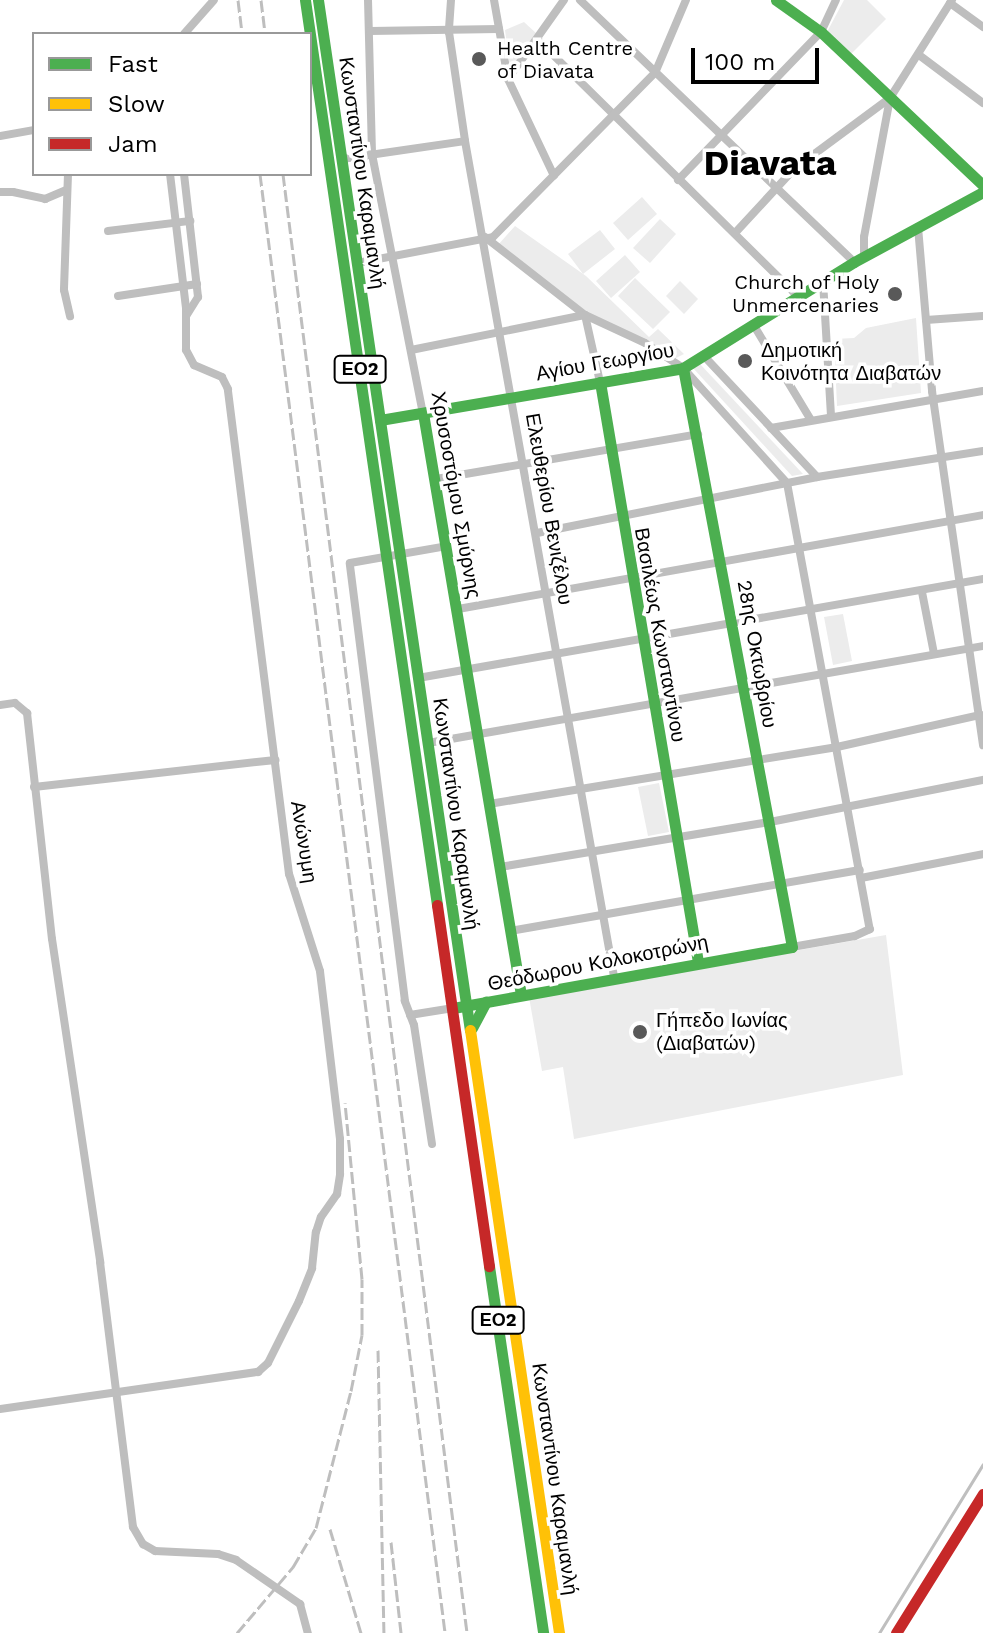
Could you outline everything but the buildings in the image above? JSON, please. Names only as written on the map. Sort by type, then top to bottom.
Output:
[{"type":"main road","name":"Κωνσταντίνου Καραμανλή","points":[[305,0],[310,32]]},
{"type":"main road","name":"Κωνσταντίνου Καραμανλή","points":[[318,0],[559,1633]]},
{"type":"main road","points":[[776,0],[821,32],[983,185]]},
{"type":"main road","name":"Κωνσταντίνου Καραμανλή","points":[[312,47],[543,1633]]},
{"type":"main road","name":"Αγίου Γεωργίου","points":[[380,420],[683,368],[823,281],[983,192]]},
{"type":"main road","name":"28ης Οκτωβρίου","points":[[683,368],[698,434],[792,947]]},
{"type":"main road","name":"Βασιλέως Κωνσταντίνου","points":[[600,382],[620,516],[698,962]]},
{"type":"main road","name":"Χρυσοστόμου Σμύρνης","points":[[423,413],[521,995]]},
{"type":"main road","name":"Θεόδωρου Κολοκοτρώνη","points":[[453,1008],[792,947]]},
{"type":"main road","points":[[471,1031],[486,1002]]},
{"type":"main road","points":[[896,1633],[983,1494]]},
{"type":"street","points":[[186,32],[214,0]]},
{"type":"street","name":"Χρυσοστόμου Σμύρνης","points":[[368,0],[372,154],[423,413]]},
{"type":"street","name":"Ελευθερίου Βενιζέλου","points":[[451,0],[449,32],[465,141],[614,977]]},
{"type":"street","points":[[494,0],[508,79],[554,176]]},
{"type":"street","points":[[508,79],[564,0]]},
{"type":"street","points":[[580,0],[775,189],[859,260],[890,98]]},
{"type":"street","points":[[357,263],[493,237],[655,73],[686,0]]},
{"type":"street","points":[[678,180],[821,32],[836,0]]},
{"type":"street","points":[[735,233],[775,189],[855,121],[890,98],[951,2],[983,27]]},
{"type":"street","points":[[370,31],[499,29]]},
{"type":"street","points":[[538,40],[798,296]]},
{"type":"street","points":[[919,55],[983,103]]},
{"type":"street","points":[[0,136],[32,130]]},
{"type":"street","points":[[342,159],[465,141]]},
{"type":"street","points":[[68,176],[64,290],[70,316]]},
{"type":"street","name":"Ανώνυμη","points":[[0,1409],[246,1376],[268,1363],[312,1268],[321,1217],[337,1194],[340,1139],[320,971],[289,874],[228,389],[215,371],[189,360],[186,350],[186,316],[170,176]]},
{"type":"street","points":[[184,176],[197,284],[195,307],[186,316]]},
{"type":"street","points":[[0,192],[45,199],[66,190]]},
{"type":"street","points":[[108,231],[190,221]]},
{"type":"street","points":[[918,227],[933,399],[983,745]]},
{"type":"street","points":[[484,237],[585,315],[645,343],[683,368],[787,483],[870,929],[855,936],[792,947]]},
{"type":"street","points":[[823,281],[831,416]]},
{"type":"street","points":[[118,296],[197,284]]},
{"type":"street","points":[[411,350],[585,315]]},
{"type":"street","name":"Βασιλέως Κωνσταντίνου","points":[[585,315],[600,382]]},
{"type":"street","points":[[926,320],[983,316]]},
{"type":"street","points":[[753,324],[811,420]]},
{"type":"street","points":[[703,355],[817,477]]},
{"type":"street","points":[[771,428],[983,391]]},
{"type":"street","points":[[436,479],[698,434]]},
{"type":"street","points":[[537,533],[817,477],[983,451]]},
{"type":"street","points":[[458,609],[983,515]]},
{"type":"street","points":[[432,1144],[405,1001],[350,563],[447,546]]},
{"type":"street","points":[[418,678],[983,579]]},
{"type":"street","points":[[922,592],[934,654]]},
{"type":"street","points":[[428,743],[983,646]]},
{"type":"street","points":[[0,705],[15,703],[27,713],[52,939],[100,1262],[133,1527],[143,1544],[168,1555],[203,1553],[236,1560],[300,1604],[308,1633]]},
{"type":"street","points":[[489,804],[837,747],[981,715]]},
{"type":"street","points":[[34,787],[275,760]]},
{"type":"street","points":[[500,867],[848,808],[983,780]]},
{"type":"street","points":[[510,931],[781,882],[861,874],[983,854]]},
{"type":"street","name":"Θεόδωρου Κολοκοτρώνη","points":[[410,1015],[453,1008]]},
{"type":"shaded area","points":[[844,0],[867,0],[886,19],[851,54],[827,32]]},
{"type":"shaded area","points":[[524,22],[537,34],[514,67],[510,67],[505,30]]},
{"type":"shaded area","points":[[642,197],[657,214],[628,240],[613,223]]},
{"type":"shaded area","points":[[660,219],[676,234],[650,263],[633,248]]},
{"type":"shaded area","points":[[515,226],[586,276],[649,337],[658,329],[684,354],[676,358],[587,312],[498,245]]},
{"type":"shaded area","points":[[600,230],[615,249],[583,274],[568,254]]},
{"type":"shaded area","points":[[625,255],[640,272],[611,298],[596,281]]},
{"type":"shaded area","points":[[635,278],[670,312],[653,329],[618,296]]},
{"type":"shaded area","points":[[680,281],[698,299],[684,314],[666,296]]},
{"type":"shaded area","points":[[916,318],[921,393],[837,406],[834,339],[854,338],[866,328]]},
{"type":"shaded area","points":[[700,364],[803,474],[792,476],[693,368]]},
{"type":"shaded area","points":[[843,614],[852,661],[833,665],[824,617]]},
{"type":"shaded area","points":[[659,783],[669,832],[648,836],[638,787]]},
{"type":"shaded area","points":[[886,935],[903,1075],[574,1139],[563,1067],[542,1071],[529,997]]},
{"type":"waterway","points":[[879,1633],[983,1464]]},
{"type":"railway","points":[[238,0],[242,32]]},
{"type":"railway","points":[[261,0],[265,32]]},
{"type":"railway","points":[[260,176],[445,1633]]},
{"type":"railway","points":[[283,176],[467,1633]]},
{"type":"railway","points":[[237,1633],[293,1567],[316,1528],[351,1391],[362,1335],[362,1279],[345,1103]]},
{"type":"railway","points":[[378,1350],[384,1633]]},
{"type":"railway","points":[[330,1529],[361,1633]]},
{"type":"railway","points":[[391,1542],[401,1633]]},
{"type":"traffic: fast","points":[[305,0],[310,32]]},
{"type":"traffic: fast","points":[[318,0],[470,1030]]},
{"type":"traffic: fast","points":[[776,0],[821,32],[983,185]]},
{"type":"traffic: fast","points":[[312,48],[437,905]]},
{"type":"traffic: fast","points":[[380,420],[683,368],[854,262],[983,192]]},
{"type":"traffic: fast","points":[[453,1008],[792,947],[683,368]]},
{"type":"traffic: fast","points":[[600,382],[698,962]]},
{"type":"traffic: fast","points":[[423,413],[521,995]]},
{"type":"traffic: fast","points":[[472,1028],[486,1002]]},
{"type":"traffic: fast","points":[[489,1266],[543,1633]]},
{"type":"traffic: slow","points":[[470,1030],[559,1633]]},
{"type":"traffic: jam","points":[[437,905],[489,1266]]},
{"type":"traffic: jam","points":[[896,1633],[983,1494]]},
{"type":"place","name":"Health Centre of Diavata","points":[[479,59]]},
{"type":"place","name":"Church of Holy Unmercenaries","points":[[895,294]]},
{"type":"place","name":"Δημοτική Κοινότητα Διαβατών","points":[[745,361]]},
{"type":"place","name":"Γήπεδο Ιωνίας (Διαβατών)","points":[[640,1032]]},
{"type":"district","name":"Diavata","points":[[770,164]]}]
